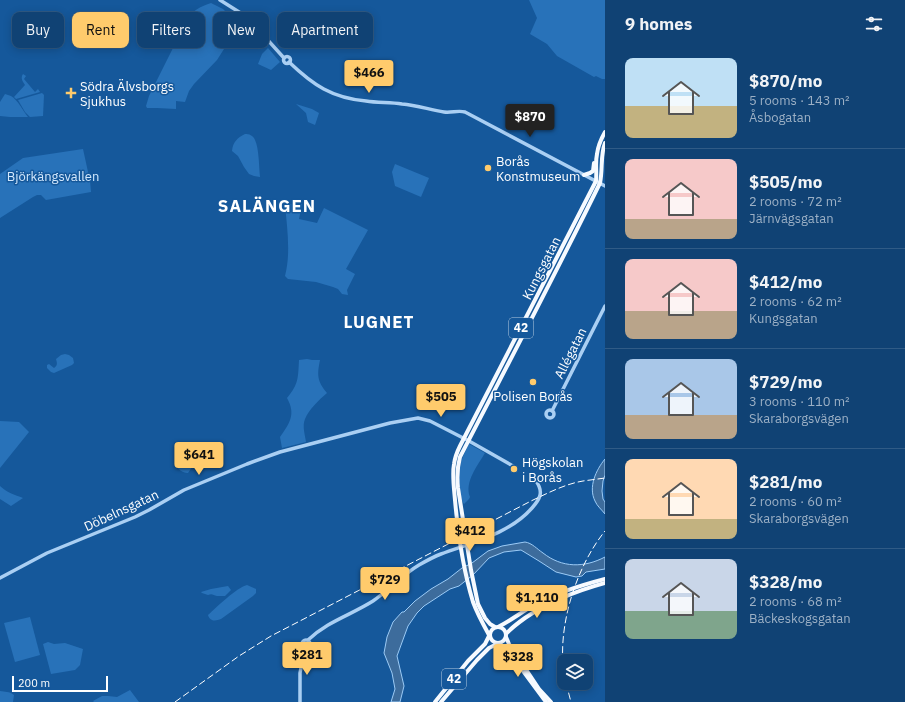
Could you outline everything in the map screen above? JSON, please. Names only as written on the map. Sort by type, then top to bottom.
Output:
[{"type":"main road","name":"42","points":[[598,182],[596,157],[598,147],[605,132]]},
{"type":"main road","name":"42","points":[[598,182],[602,176],[603,148],[605,143]]},
{"type":"main road","points":[[584,174],[593,171],[596,157]]},
{"type":"main road","name":"Kungsgatan","points":[[489,635],[474,603],[460,544],[454,486],[454,465],[456,455],[466,440],[598,182]]},
{"type":"main road","name":"Kungsgatan","points":[[466,440],[458,465],[457,484],[460,507],[480,614],[488,622],[497,627]]},
{"type":"main road","points":[[497,627],[510,621],[530,607],[605,579]]},
{"type":"main road","points":[[580,588],[605,583]]},
{"type":"main road","points":[[551,702],[539,689],[509,644],[506,635],[511,628],[562,594]]},
{"type":"main road","name":"42","points":[[435,702],[473,656],[485,644],[492,630],[497,627],[503,629],[506,635],[503,642],[489,648],[441,702]]},
{"type":"main road","name":"42","points":[[489,635],[492,641],[498,644]]},
{"type":"main road","points":[[498,644],[512,656],[546,702]]},
{"type":"street","points":[[220,0],[247,17],[284,58],[284,62],[289,62],[310,82],[324,90],[339,96],[359,101],[402,104],[446,112],[465,112],[605,186]]},
{"type":"street","name":"Allégatan","points":[[552,411],[605,306]]},
{"type":"street","name":"Döbelnsgatan","points":[[0,578],[47,553],[149,510],[184,490],[247,464],[290,449],[414,418],[430,421],[466,440]]},
{"type":"street","points":[[466,440],[513,466]]},
{"type":"street","points":[[300,702],[300,673],[305,647],[308,647],[309,645],[308,640],[327,625],[373,601],[404,575],[418,566],[440,555],[493,535],[508,528],[524,517],[539,500],[540,488],[536,481]]},
{"type":"green space","points":[[529,0],[605,0],[605,79],[596,76],[594,77],[557,56],[547,44],[530,34],[537,18]]},
{"type":"green space","points":[[211,3],[226,12],[213,12],[213,48],[224,49],[217,60],[194,84],[189,91],[185,102],[176,101],[176,109],[147,108],[146,106],[149,96],[173,48],[205,48],[205,12],[194,12]]},
{"type":"green space","points":[[268,48],[280,62],[271,70],[258,64],[262,54]]},
{"type":"green space","points":[[23,74],[26,76],[24,79],[35,92],[38,89],[40,92],[16,99],[14,97],[25,85],[22,78]]},
{"type":"green space","points":[[42,93],[44,95],[43,116],[30,117],[25,112],[18,100]]},
{"type":"green space","points":[[5,94],[16,100],[28,117],[0,116],[0,102]]},
{"type":"green space","points":[[296,104],[319,113],[315,125],[308,122],[306,113]]},
{"type":"green space","points":[[245,134],[252,136],[256,143],[260,177],[249,174],[238,156],[232,151],[233,145],[236,141]]},
{"type":"green space","name":"Björkängsvallen","points":[[83,149],[91,192],[46,200],[41,195],[37,195],[0,218],[0,174],[23,158]]},
{"type":"green space","points":[[395,164],[429,178],[421,197],[395,186],[392,172]]},
{"type":"green space","points":[[285,204],[302,204],[299,219],[317,223],[324,208],[368,230],[346,269],[355,274],[347,290],[348,295],[342,294],[338,289],[333,287],[316,282],[288,279],[285,276],[288,249]]},
{"type":"green space","points":[[65,354],[73,358],[74,363],[72,365],[54,373],[47,368],[47,365],[49,364],[54,368],[57,365],[56,359]]},
{"type":"green space","points":[[299,360],[320,360],[318,370],[319,378],[321,385],[327,393],[312,408],[305,419],[304,428],[306,442],[282,448],[280,437],[291,418],[290,404],[287,398],[296,384]]},
{"type":"green space","points":[[0,421],[19,422],[29,432],[0,468]]},
{"type":"green space","points":[[469,444],[485,453],[470,480],[470,497],[464,504],[459,483],[459,472],[461,462]]},
{"type":"green space","points":[[178,459],[191,463],[192,467],[188,473],[182,471],[176,466],[175,462]]},
{"type":"green space","points":[[0,486],[8,492],[23,498],[11,506],[0,499]]},
{"type":"green space","points":[[247,585],[256,589],[256,593],[253,596],[221,619],[210,619],[208,615],[221,603]]},
{"type":"green space","points":[[228,586],[231,590],[225,596],[217,596],[212,594],[208,595],[201,592],[211,589]]},
{"type":"green space","points":[[30,617],[40,655],[15,662],[4,623]]},
{"type":"green space","points":[[48,642],[54,644],[65,643],[83,649],[80,665],[75,670],[51,674],[43,644]]},
{"type":"green space","points":[[130,690],[139,702],[93,701],[102,696],[117,697]]},
{"type":"green space","points":[[0,691],[9,692],[14,695],[13,702],[0,702]]},
{"type":"shaded area","points":[[605,459],[605,475],[602,491],[605,502],[605,514],[596,503],[592,490],[596,473]]},
{"type":"shaded area","points":[[525,542],[532,545],[550,558],[565,564],[581,565],[597,561],[605,557],[605,569],[586,572],[582,576],[576,577],[556,572],[521,550],[504,552],[489,558],[473,575],[459,586],[450,589],[424,606],[408,626],[397,656],[404,686],[400,702],[391,702],[395,689],[392,673],[384,653],[387,637],[393,622],[402,612],[404,612],[415,601],[431,589],[488,551],[502,546]]},
{"type":"railway","points":[[175,702],[239,656],[271,636],[531,501],[576,482],[605,478]]},
{"type":"railway","points":[[563,654],[563,636],[566,617],[577,580],[585,562],[605,531]]},
{"type":"railway","points":[[568,690],[571,702]]},
{"type":"place","name":"Södra Älvsborgs Sjukhus","points":[[71,93]]},
{"type":"place","name":"Borås Konstmuseum","points":[[488,168]]},
{"type":"place","name":"Polisen Borås","points":[[533,382]]},
{"type":"place","name":"Högskolan i Borås","points":[[514,469]]},
{"type":"district","name":"SALÄNGEN","points":[[267,206]]},
{"type":"district","name":"LUGNET","points":[[379,322]]}]
